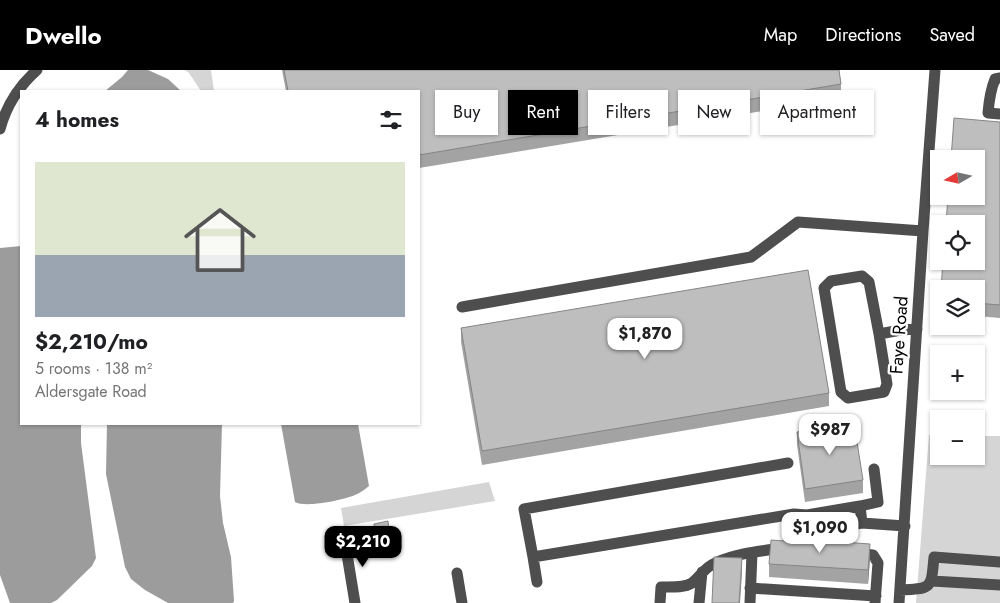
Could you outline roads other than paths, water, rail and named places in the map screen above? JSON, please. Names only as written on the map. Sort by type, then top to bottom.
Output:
[{"type":"street","points":[[0,129],[3,117],[18,91],[37,70]]},
{"type":"street","name":"Faye Road","points":[[899,603],[936,70]]},
{"type":"street","points":[[1000,78],[995,79],[991,88],[988,113],[1000,114]]},
{"type":"street","points":[[462,307],[751,257],[798,222],[924,231]]},
{"type":"street","points":[[862,276],[869,282],[879,334],[887,384],[884,392],[848,398],[841,392],[824,288],[831,281],[862,276]]},
{"type":"street","points":[[879,334],[917,329]]},
{"type":"street","points":[[537,582],[524,509],[788,463]]},
{"type":"street","points":[[533,557],[794,514],[807,515],[878,502],[874,469]]},
{"type":"street","points":[[860,506],[862,524]]},
{"type":"street","points":[[816,530],[862,524],[905,526]]},
{"type":"street","points":[[344,536],[355,603]]},
{"type":"street","points":[[660,603],[661,587],[680,586],[691,583],[713,563],[739,554],[788,548],[797,549]]},
{"type":"street","points":[[750,603],[752,552]]},
{"type":"street","points":[[750,588],[808,597],[875,599],[878,563],[873,555],[844,552]]},
{"type":"street","points":[[900,590],[927,587],[932,581],[934,557],[1000,562]]},
{"type":"street","points":[[699,603],[702,572]]},
{"type":"street","points":[[457,573],[462,603]]},
{"type":"street","points":[[932,581],[1000,584]]}]
